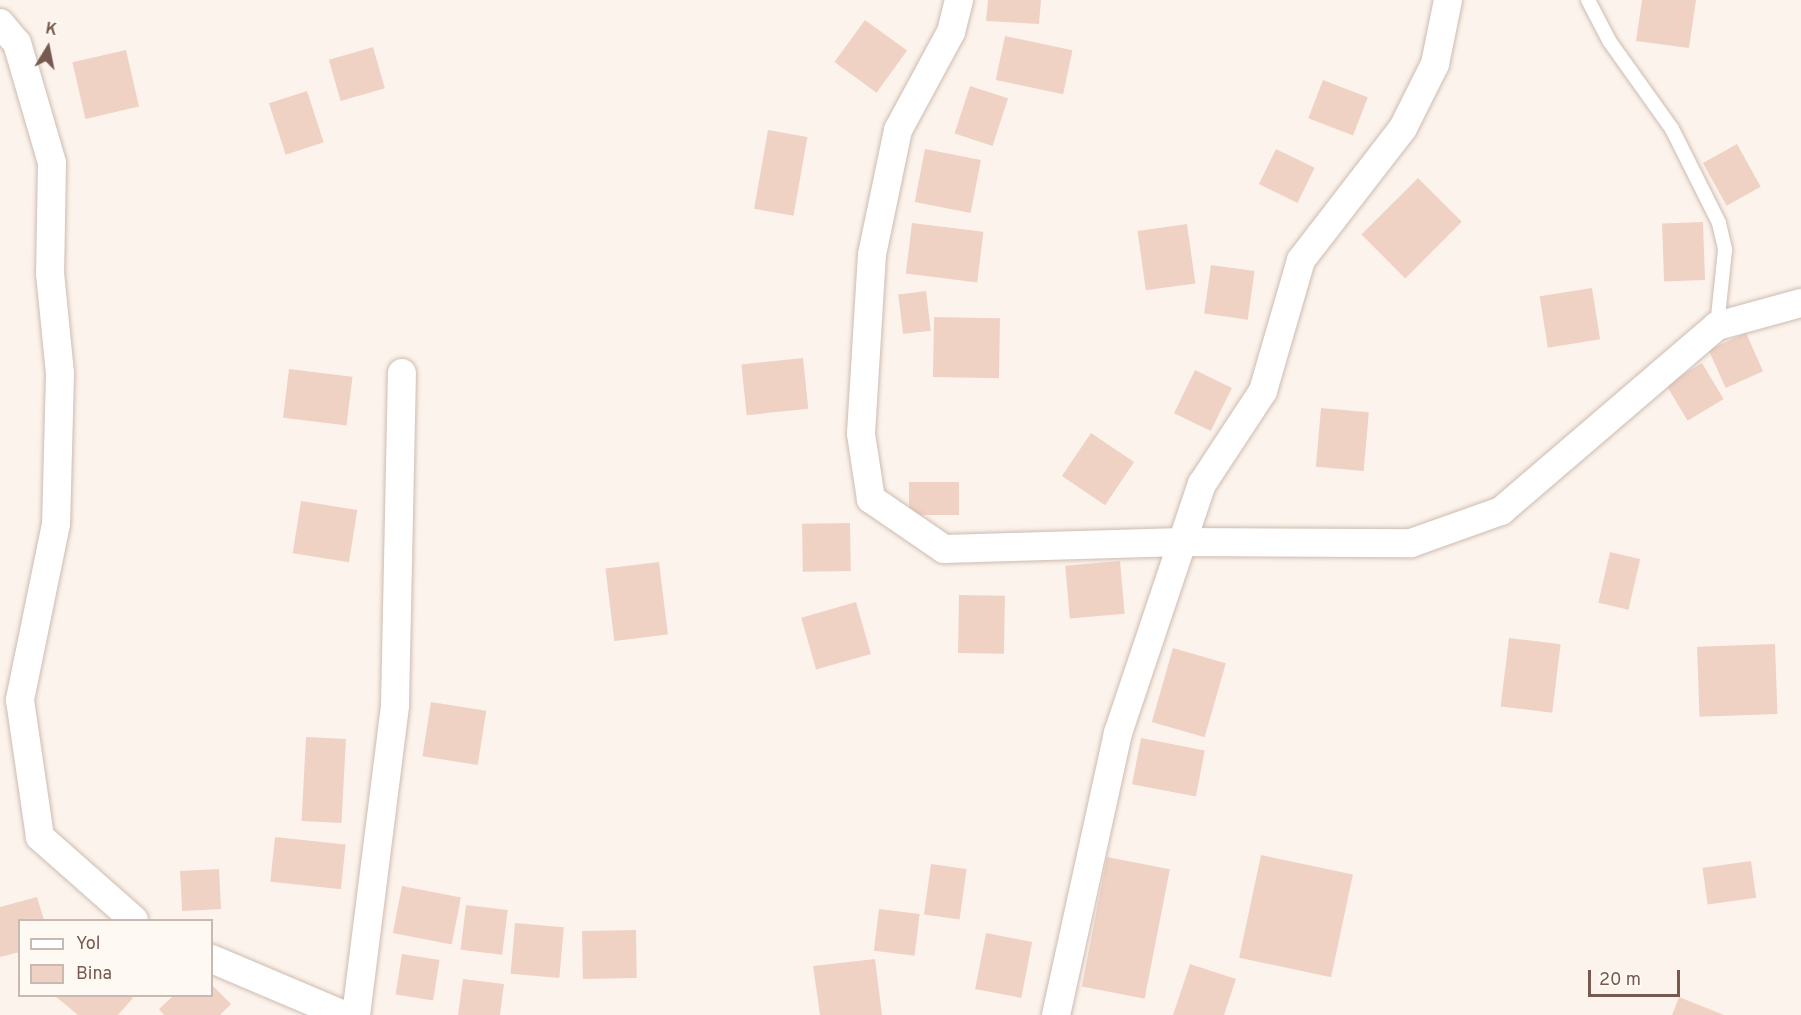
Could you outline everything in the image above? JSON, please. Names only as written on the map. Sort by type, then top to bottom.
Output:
[{"type":"street","points":[[959,0],[951,32],[898,130],[872,254],[861,434],[871,500],[944,549],[1182,542],[1411,543],[1501,511],[1717,326],[1801,303]]},
{"type":"street","points":[[1056,1015],[1118,733],[1202,484],[1263,391],[1301,260],[1403,128],[1435,64],[1448,0]]},
{"type":"street","points":[[0,23],[17,43],[52,163],[50,273],[60,374],[56,524],[20,700],[40,837],[132,919]]},
{"type":"street","points":[[356,1015],[395,705],[402,373]]},
{"type":"street","points":[[213,959],[344,1015]]},
{"type":"lane","points":[[1588,0],[1610,42],[1672,129],[1719,223],[1725,250],[1717,326]]},
{"type":"building","points":[[988,0],[1041,0],[1039,24],[986,21]]},
{"type":"building","points":[[1642,0],[1696,0],[1689,48],[1636,41]]},
{"type":"building","points":[[865,20],[907,51],[877,93],[834,62]]},
{"type":"building","points":[[1005,36],[1072,50],[1063,94],[996,80]]},
{"type":"building","points":[[373,47],[385,88],[341,101],[329,60]]},
{"type":"building","points":[[126,50],[139,107],[85,119],[72,62]]},
{"type":"building","points":[[1323,80],[1368,97],[1353,135],[1308,118]]},
{"type":"building","points":[[970,86],[1008,98],[993,146],[955,134]]},
{"type":"building","points":[[307,91],[324,142],[286,155],[269,103]]},
{"type":"building","points":[[768,130],[807,137],[794,216],[754,209]]},
{"type":"building","points":[[1737,144],[1761,187],[1727,206],[1703,163]]},
{"type":"building","points":[[925,149],[981,160],[971,213],[915,202]]},
{"type":"building","points":[[1276,149],[1315,168],[1298,203],[1259,184]]},
{"type":"building","points":[[1418,178],[1462,222],[1405,278],[1361,235]]},
{"type":"building","points":[[1703,222],[1705,280],[1664,281],[1662,223]]},
{"type":"building","points":[[912,223],[983,232],[977,282],[906,274]]},
{"type":"building","points":[[1187,224],[1195,283],[1146,290],[1137,231]]},
{"type":"building","points":[[1211,265],[1255,271],[1248,320],[1204,314]]},
{"type":"building","points":[[1592,288],[1600,339],[1548,348],[1540,296]]},
{"type":"building","points":[[926,291],[931,331],[903,334],[898,294]]},
{"type":"building","points":[[934,317],[1000,318],[999,378],[933,377]]},
{"type":"building","points":[[1746,333],[1763,371],[1726,388],[1709,350]]},
{"type":"building","points":[[803,358],[808,409],[747,415],[741,364]]},
{"type":"building","points":[[1702,363],[1724,399],[1688,421],[1666,385]]},
{"type":"building","points":[[289,369],[353,377],[347,425],[283,418]]},
{"type":"building","points":[[1195,370],[1232,388],[1211,431],[1174,413]]},
{"type":"building","points":[[1321,408],[1369,412],[1364,471],[1316,467]]},
{"type":"building","points":[[1091,433],[1134,462],[1105,505],[1062,476]]},
{"type":"building","points":[[909,482],[959,482],[959,515],[909,515]]},
{"type":"building","points":[[301,501],[357,510],[349,562],[293,553]]},
{"type":"building","points":[[850,523],[851,571],[803,572],[802,524]]},
{"type":"building","points":[[1610,552],[1640,559],[1629,610],[1598,603]]},
{"type":"building","points":[[1120,561],[1125,614],[1070,619],[1065,566]]},
{"type":"building","points":[[659,562],[668,634],[614,641],[605,569]]},
{"type":"building","points":[[959,595],[1005,596],[1004,654],[958,653]]},
{"type":"building","points":[[856,602],[871,654],[816,670],[801,618]]},
{"type":"building","points":[[1509,638],[1561,644],[1552,713],[1501,706]]},
{"type":"building","points":[[1775,644],[1777,714],[1699,717],[1697,647]]},
{"type":"building","points":[[1173,648],[1226,663],[1205,737],[1152,722]]},
{"type":"building","points":[[431,702],[486,711],[478,765],[422,756]]},
{"type":"building","points":[[306,737],[346,739],[342,823],[302,821]]},
{"type":"building","points":[[1141,738],[1205,750],[1196,797],[1132,784]]},
{"type":"building","points":[[275,837],[346,844],[341,889],[270,882]]},
{"type":"building","points":[[1261,855],[1353,875],[1331,977],[1239,958]]},
{"type":"building","points":[[1107,857],[1170,869],[1145,999],[1082,987]]},
{"type":"building","points":[[1751,861],[1756,898],[1708,904],[1702,868]]},
{"type":"building","points":[[931,864],[967,869],[960,920],[924,915]]},
{"type":"building","points":[[219,869],[221,909],[182,911],[180,871]]},
{"type":"building","points":[[402,886],[461,897],[452,945],[393,933]]},
{"type":"building","points":[[37,897],[44,919],[18,919],[18,952],[0,957],[0,907]]},
{"type":"building","points":[[466,905],[508,910],[502,955],[461,950]]},
{"type":"building","points":[[879,909],[920,914],[915,956],[874,951]]},
{"type":"building","points":[[515,923],[564,927],[559,978],[511,974]]},
{"type":"building","points":[[636,930],[637,978],[583,979],[582,931]]},
{"type":"building","points":[[986,933],[1032,942],[1021,998],[975,989]]},
{"type":"building","points":[[402,954],[440,960],[433,1000],[396,994]]},
{"type":"building","points":[[875,959],[882,1015],[820,1015],[813,966]]},
{"type":"building","points":[[1190,964],[1236,979],[1224,1015],[1173,1015]]},
{"type":"building","points":[[463,979],[504,984],[500,1015],[458,1015]]},
{"type":"building","points":[[213,986],[231,1004],[220,1015],[164,1015],[159,1009],[172,997],[213,997]]},
{"type":"building","points":[[56,997],[133,998],[118,1015],[78,1015]]},
{"type":"building","points":[[1679,997],[1724,1015],[1672,1015]]}]
